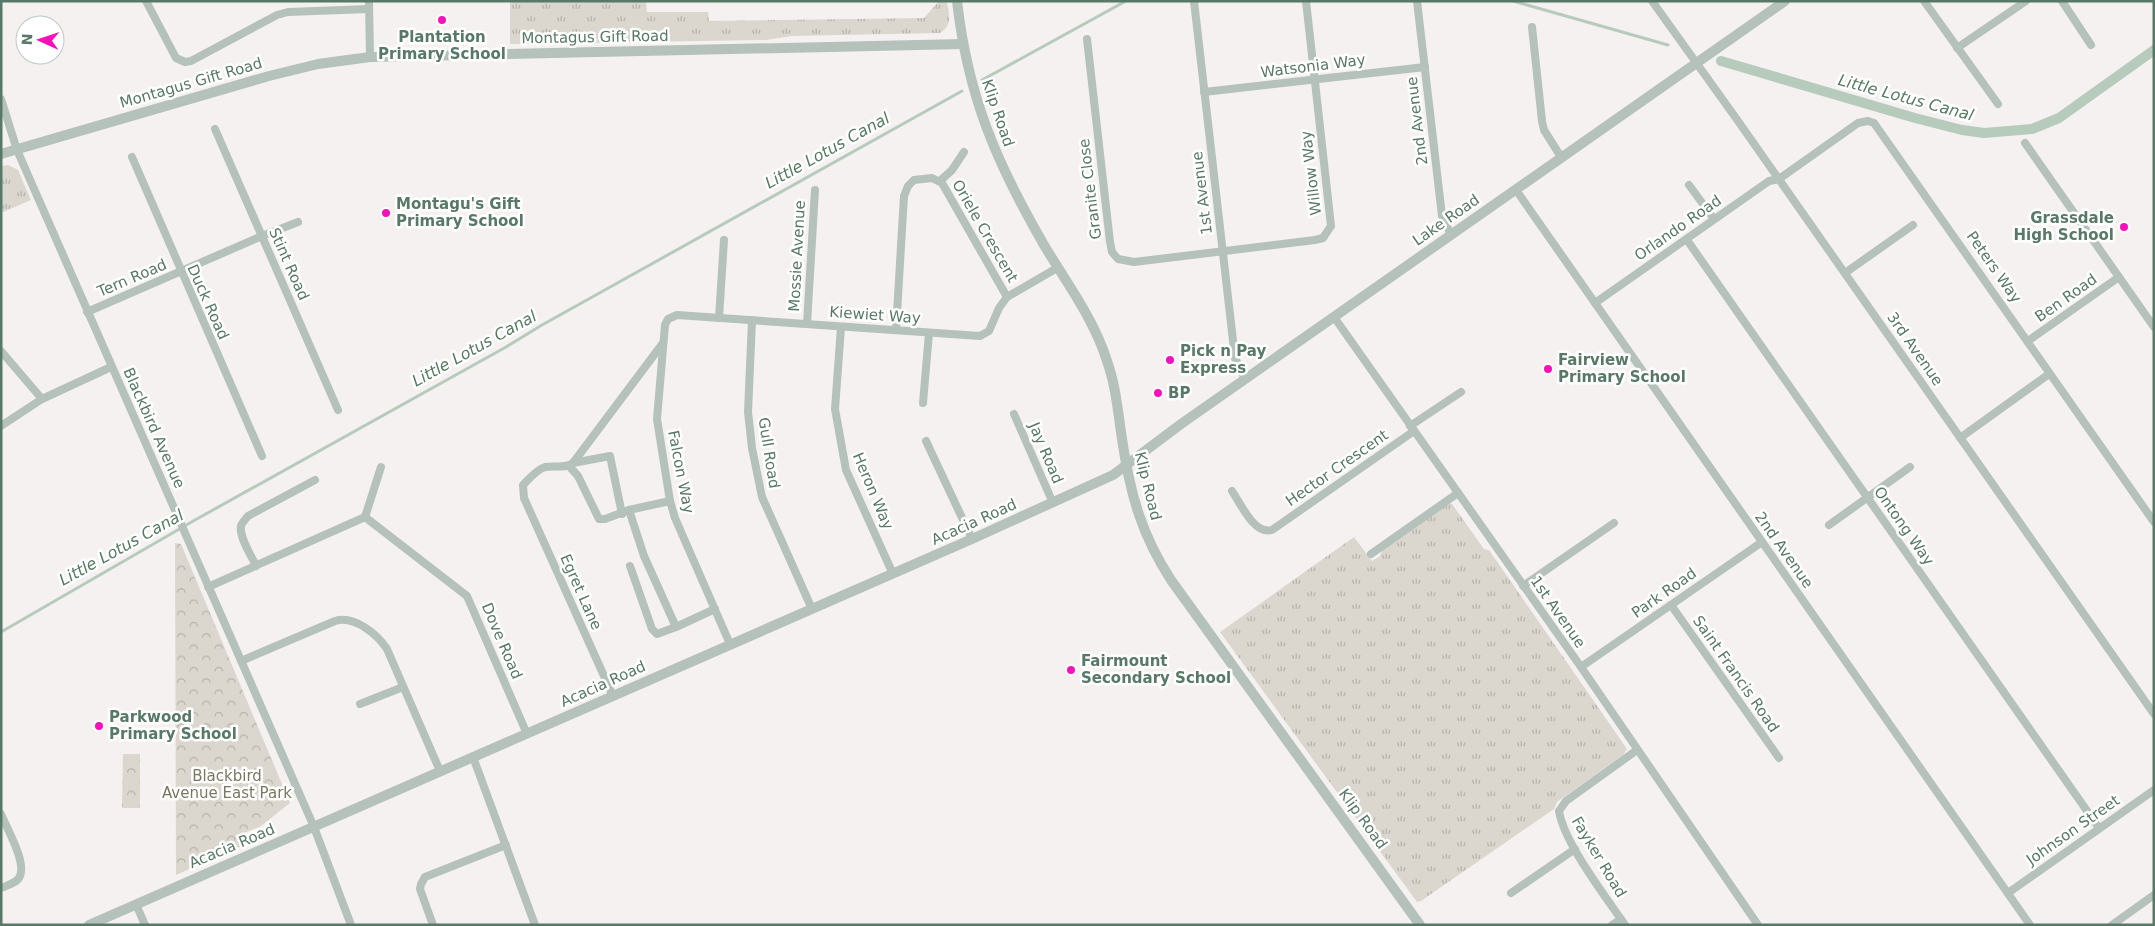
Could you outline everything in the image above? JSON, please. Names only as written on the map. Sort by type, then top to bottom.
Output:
[{"type":"street","points":[[146,1],[176,58],[185,62],[191,61],[277,15],[288,12],[369,5],[370,57]]},
{"type":"street","name":"Klip Road","points":[[957,1],[963,44],[975,97],[1009,184],[1088,318],[1107,360],[1116,397],[1126,465],[1141,526],[1159,562],[1420,925]]},
{"type":"street","name":"1st Avenue","points":[[1194,1],[1235,358],[1245,379]]},
{"type":"street","name":"Willow Way","points":[[1223,251],[1315,240],[1323,238],[1331,226],[1306,1]]},
{"type":"street","name":"2nd Avenue","points":[[1417,1],[1442,216],[1451,235]]},
{"type":"street","name":"3rd Avenue","points":[[1652,1],[1697,62],[2154,714]]},
{"type":"street","name":"Lake Road","points":[[1126,465],[1245,379],[1784,1]]},
{"type":"street","points":[[1924,1],[1998,104]]},
{"type":"street","points":[[1957,48],[2026,1]]},
{"type":"street","points":[[2062,1],[2091,46]]},
{"type":"street","points":[[1532,27],[1544,130],[1561,158]]},
{"type":"street","name":"Granite Close","points":[[1086,39],[1112,252],[1118,259],[1134,262],[1223,251]]},
{"type":"street","name":"Montagus Gift Road","points":[[1,154],[300,68],[327,62],[370,57],[963,44]]},
{"type":"street","name":"Watsonia Way","points":[[1204,92],[1425,67]]},
{"type":"street","name":"Blackbird Avenue","points":[[1,99],[17,150],[314,827],[351,925]]},
{"type":"street","name":"Peters Way","points":[[1779,179],[1858,122],[1868,121],[1874,123],[2154,522]]},
{"type":"street","name":"Stint Road","points":[[216,129],[338,410]]},
{"type":"street","points":[[2025,143],[2154,327]]},
{"type":"street","points":[[940,181],[952,170],[964,152]]},
{"type":"street","name":"Duck Road","points":[[132,158],[180,273],[262,456]]},
{"type":"street","name":"Oriele Crescent","points":[[896,330],[904,196],[908,186],[914,180],[932,178],[940,181],[948,191],[1007,296]]},
{"type":"street","name":"Orlando Road","points":[[1595,303],[1687,240],[1714,218],[1769,181],[1779,179]]},
{"type":"street","points":[[1689,185],[1714,218]]},
{"type":"street","name":"Mossie Avenue","points":[[807,324],[815,190]]},
{"type":"street","name":"2nd Avenue","points":[[1516,190],[2030,925]]},
{"type":"street","name":"Tern Road","points":[[87,312],[298,222]]},
{"type":"street","points":[[1845,273],[1913,225]]},
{"type":"street","points":[[719,318],[724,240]]},
{"type":"street","name":"Ontong Way","points":[[1687,240],[2100,828]]},
{"type":"street","points":[[1007,296],[1057,268]]},
{"type":"street","name":"Ben Road","points":[[2028,341],[2119,277]]},
{"type":"street","name":"Kiewiet Way","points":[[665,325],[668,320],[677,315],[929,333],[985,335],[989,331],[998,308],[1007,296]]},
{"type":"street","name":"1st Avenue","points":[[1334,317],[1522,586],[1581,667],[1758,925]]},
{"type":"street","name":"Gull Road","points":[[752,320],[748,412],[758,483],[762,497],[812,609]]},
{"type":"street","name":"Falcon Way","points":[[665,325],[657,419],[670,501],[730,644]]},
{"type":"street","name":"Heron Way","points":[[841,327],[835,409],[842,455],[846,470],[893,574]]},
{"type":"street","points":[[923,403],[929,333]]},
{"type":"street","points":[[571,464],[664,341]]},
{"type":"street","points":[[1,351],[42,399]]},
{"type":"street","points":[[1,426],[42,399],[111,367]]},
{"type":"street","points":[[1960,438],[2050,374]]},
{"type":"street","name":"Hector Crescent","points":[[1232,491],[1257,527],[1264,531],[1276,527],[1460,392]]},
{"type":"street","name":"Jay Road","points":[[1014,414],[1052,503]]},
{"type":"street","points":[[926,440],[972,539]]},
{"type":"street","points":[[571,464],[610,456],[625,512],[676,627]]},
{"type":"street","points":[[571,464],[598,518],[605,519],[670,501]]},
{"type":"street","name":"Egret Lane","points":[[571,464],[546,467],[538,470],[523,485],[524,498],[613,696]]},
{"type":"street","name":"Acacia Road","points":[[89,925],[972,539],[1113,475],[1126,465]]},
{"type":"street","points":[[208,587],[364,517],[381,467]]},
{"type":"street","points":[[1829,526],[1910,468]]},
{"type":"street","points":[[256,566],[242,535],[241,527],[243,522],[248,516],[259,509],[315,480]]},
{"type":"street","points":[[1371,554],[1458,494]]},
{"type":"street","name":"Dove Road","points":[[364,517],[466,596],[527,734]]},
{"type":"street","points":[[1522,586],[1614,523]]},
{"type":"street","name":"Park Road","points":[[1581,667],[1762,542]]},
{"type":"street","points":[[630,566],[652,629],[657,634],[714,609]]},
{"type":"street","name":"Saint Francis Road","points":[[1671,605],[1779,758]]},
{"type":"street","points":[[241,662],[336,621],[349,619],[356,622],[382,643],[404,686],[440,771]]},
{"type":"street","points":[[360,704],[404,686]]},
{"type":"street","name":"Fayker Road","points":[[1623,922],[1575,849],[1560,818],[1559,811],[1562,804],[1637,750]]},
{"type":"street","points":[[473,757],[535,925]]},
{"type":"street","name":"Johnson Street","points":[[2008,893],[2154,790]]},
{"type":"street","points":[[1,814],[20,859],[22,870],[16,881],[1,888]]},
{"type":"street","points":[[433,925],[420,889],[425,877],[506,845]]},
{"type":"street","points":[[1512,892],[1575,849]]},
{"type":"street","points":[[2112,925],[2154,895]]},
{"type":"street","points":[[136,904],[145,925]]},
{"type":"street","points":[[1612,925],[1623,922]]},
{"type":"green space","points":[[510,1],[646,1],[647,12],[708,12],[709,21],[924,18],[939,1],[947,1],[949,19],[947,27],[940,33],[792,36],[766,40],[510,44]]},
{"type":"green space","points":[[8,165],[18,170],[31,200],[1,213],[1,166]]},
{"type":"green space","points":[[1449,503],[1452,504],[1484,549],[1489,550],[1627,749],[1623,755],[1557,802],[1554,809],[1417,902],[1220,632],[1354,537],[1372,561],[1380,556],[1382,550]]},
{"type":"green space","name":"Blackbird Avenue East Park","points":[[175,543],[181,544],[290,803],[261,826],[242,834],[246,844],[176,875]]},
{"type":"green space","points":[[123,754],[140,754],[140,808],[122,808]]},
{"type":"waterway","name":"Little Lotus Canal","points":[[982,80],[1126,1]]},
{"type":"waterway","name":"Little Lotus Canal","points":[[1513,1],[1668,45]]},
{"type":"waterway","name":"Little Lotus Canal","points":[[1721,61],[1915,118],[1962,130],[1984,133],[2032,129],[2059,118],[2154,50]]},
{"type":"waterway","name":"Little Lotus Canal","points":[[1,632],[195,520],[962,91]]},
{"type":"place","name":"Plantation Primary School","points":[[442,20]]},
{"type":"place","name":"Montagu's Gift Primary School","points":[[386,213]]},
{"type":"place","name":"Grassdale High School","points":[[2124,227]]},
{"type":"place","name":"Pick n Pay Express","points":[[1170,360]]},
{"type":"place","name":"Fairview Primary School","points":[[1548,369]]},
{"type":"place","name":"BP","points":[[1158,393]]},
{"type":"place","name":"Fairmount Secondary School","points":[[1071,670]]},
{"type":"place","name":"Parkwood Primary School","points":[[99,726]]}]
